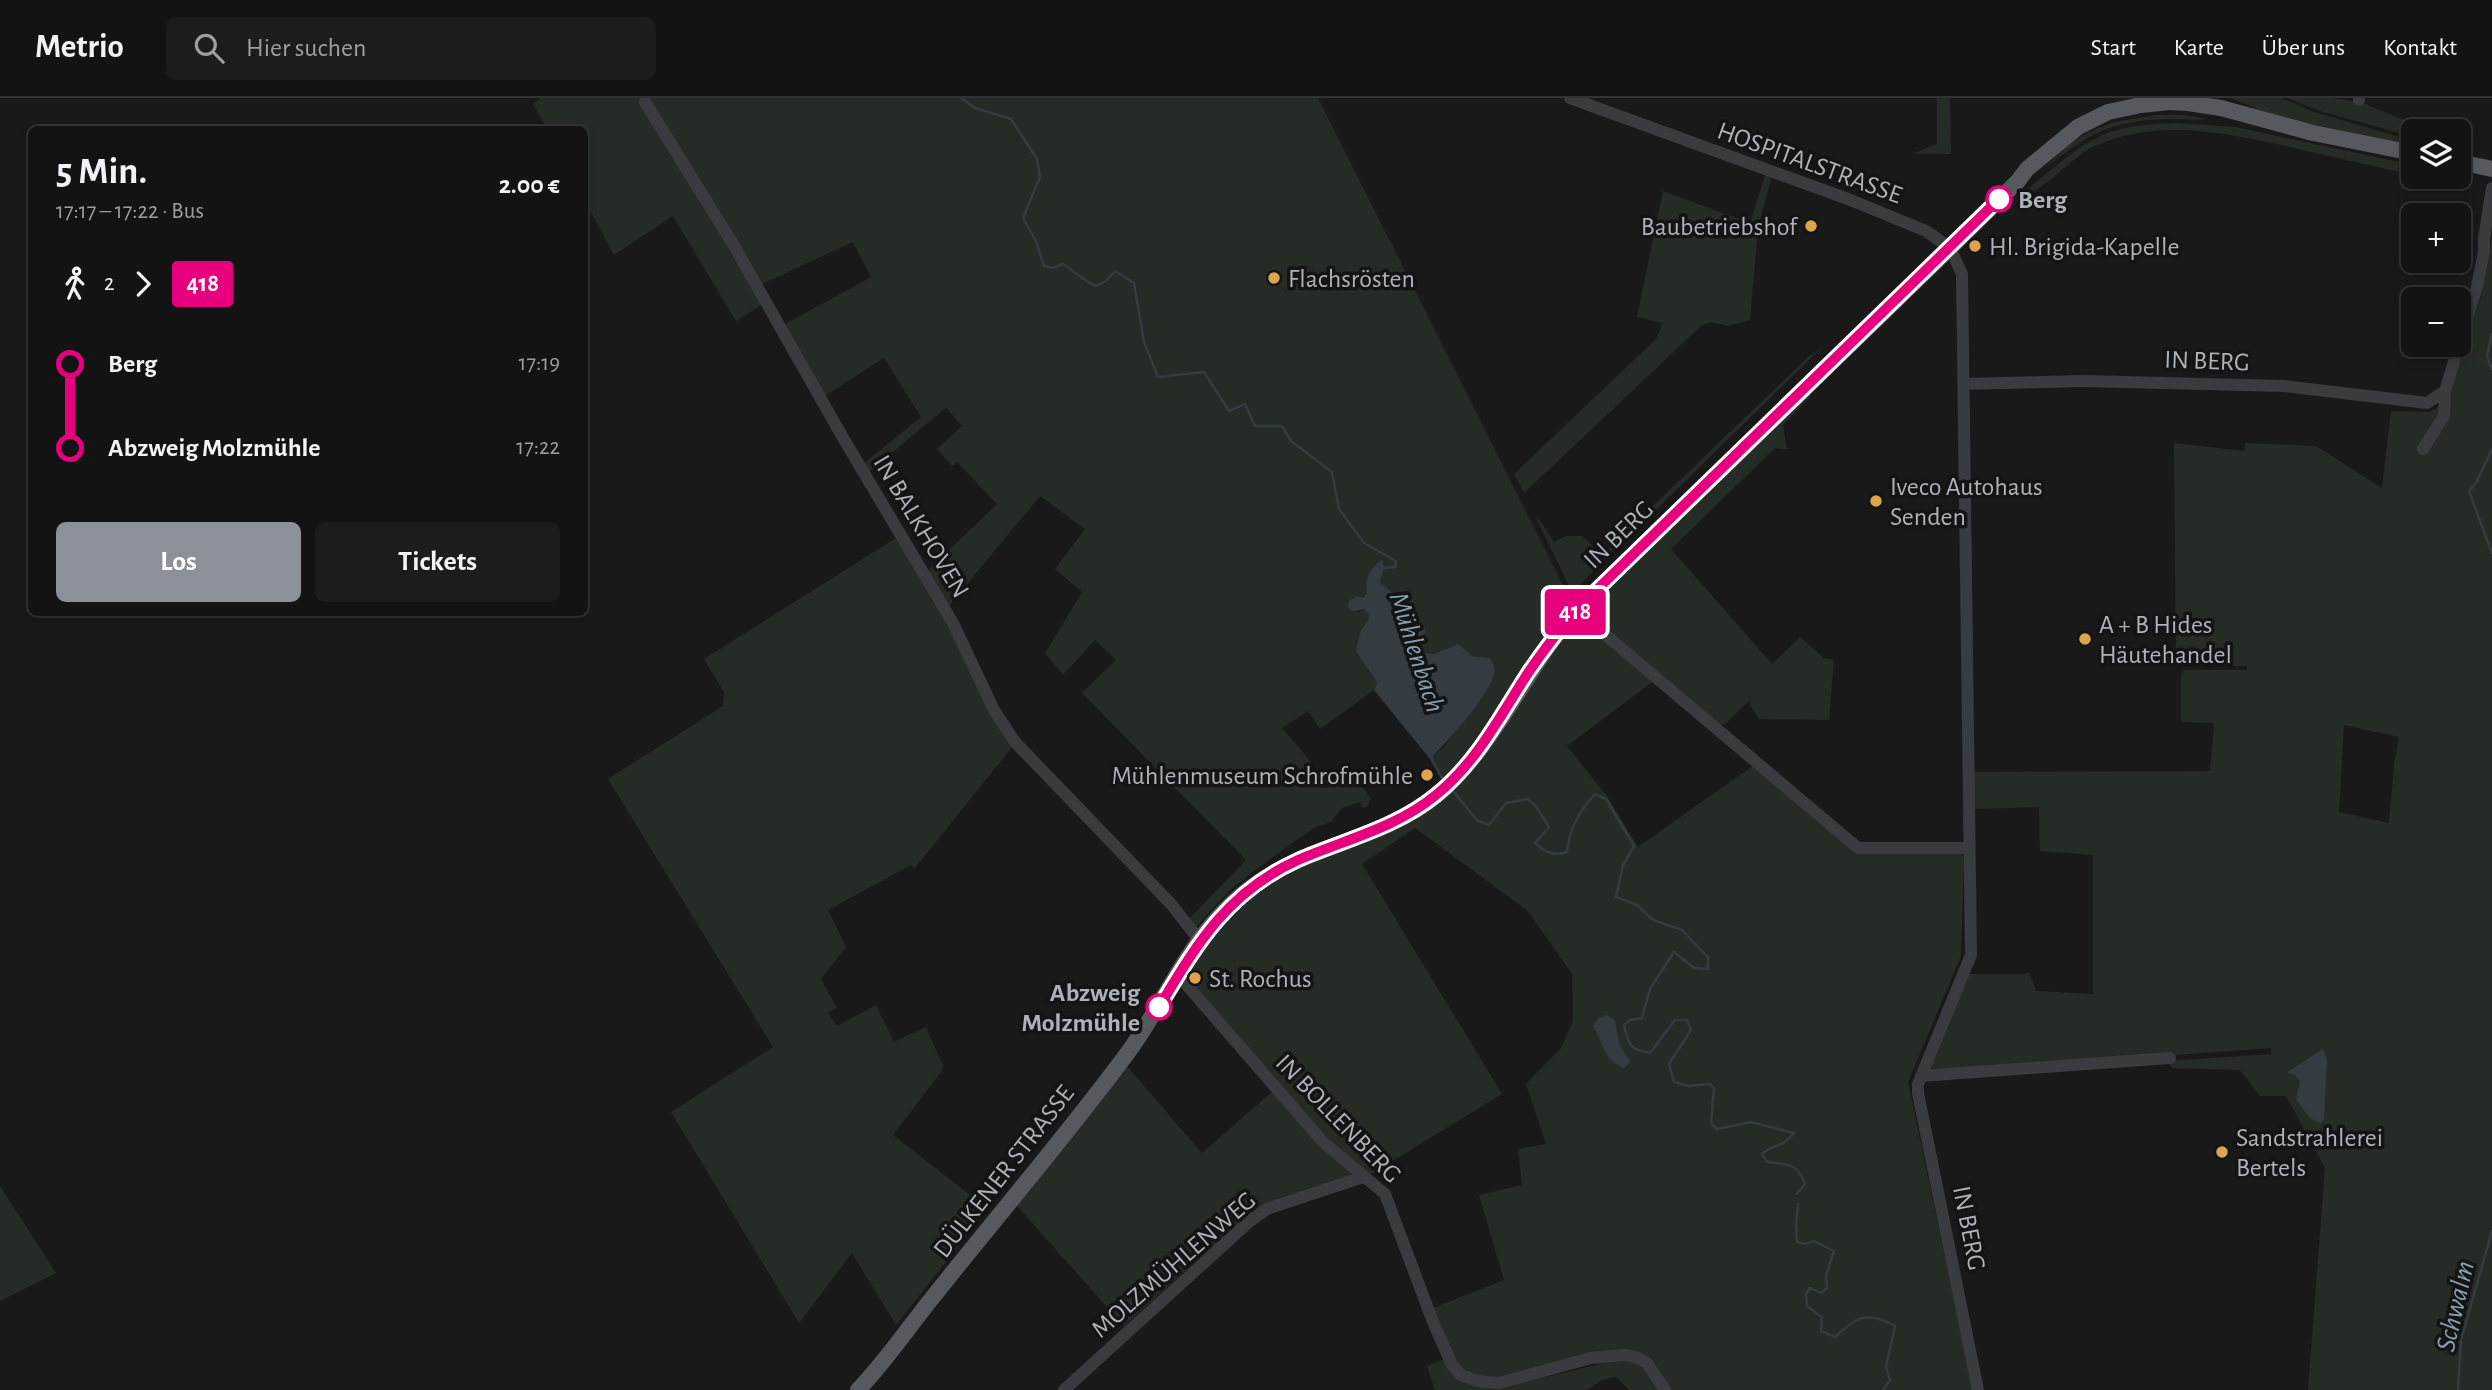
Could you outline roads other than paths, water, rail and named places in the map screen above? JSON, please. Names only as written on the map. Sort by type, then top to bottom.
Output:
[{"type":"main road","points":[[2220,98],[2266,119]]},
{"type":"main road","name":"IN BERG","points":[[1333,846],[1406,816],[1436,796],[1461,774],[1548,646],[1576,610],[1950,248],[2049,148],[2091,120],[2108,113],[2141,105],[2193,103]]},
{"type":"main road","points":[[2193,103],[2266,119],[2313,133]]},
{"type":"main road","points":[[2193,103],[2313,133],[2401,151]]},
{"type":"main road","points":[[2471,165],[2492,169]]},
{"type":"main road","name":"DÜLKENER STRASSE","points":[[858,1390],[900,1341],[1129,1050],[1200,941],[1229,906],[1269,875],[1333,846]]},
{"type":"street","name":"HOSPITALSTRASSE","points":[[1570,98],[1848,198],[1926,231],[1950,248]]},
{"type":"street","name":"IN BALKHOVEN","points":[[645,102],[733,244],[835,424],[953,623],[994,710],[1005,727],[1015,742],[1171,904],[1200,941]]},
{"type":"street","points":[[2423,449],[2444,416],[2445,391],[2477,287],[2492,188]]},
{"type":"street","name":"IN BERG","points":[[1950,248],[1962,274],[1971,955],[1921,1076],[1918,1093],[1978,1390]]},
{"type":"street","name":"IN BERG","points":[[1964,384],[2083,381],[2284,386],[2427,403],[2445,391]]},
{"type":"street","points":[[1576,610],[1858,848],[1969,848]]},
{"type":"street","name":"IN BOLLENBERG","points":[[1178,975],[1323,1142],[1385,1194],[1433,1322],[1452,1365],[1461,1375],[1477,1381],[1499,1382],[1591,1358],[1632,1356],[1647,1363],[1665,1390]]},
{"type":"street","points":[[1921,1076],[2169,1058]]},
{"type":"street","name":"MOLZMÜHLENWEG","points":[[1063,1390],[1266,1209],[1363,1177]]},
{"type":"water","points":[[1382,560],[1384,567],[1380,582],[1392,592],[1405,597],[1409,617],[1426,630],[1418,645],[1422,653],[1434,654],[1458,644],[1474,657],[1490,658],[1494,665],[1491,682],[1477,705],[1430,759],[1374,690],[1377,683],[1356,651],[1361,630],[1369,614],[1364,609],[1353,611],[1348,607],[1349,601],[1356,596],[1363,598],[1367,593],[1369,574]]},
{"type":"water","points":[[1607,1015],[1615,1021],[1619,1043],[1630,1062],[1624,1068],[1608,1056],[1593,1026],[1599,1018]]},
{"type":"water","points":[[2323,1049],[2327,1060],[2324,1118],[2321,1124],[2309,1117],[2296,1099],[2300,1082],[2295,1075],[2287,1072]]},
{"type":"waterway","name":"Mühlenbach","points":[[961,98],[975,108],[1011,119],[1037,159],[1040,177],[1023,218],[1036,241],[1044,266],[1053,268],[1063,264],[1096,286],[1106,281],[1115,271],[1134,283],[1144,342],[1158,377],[1204,372],[1229,411],[1245,404],[1255,426],[1282,426],[1291,441],[1332,472],[1339,509],[1364,543],[1396,561],[1395,567],[1383,568]]},
{"type":"waterway","points":[[2492,334],[2487,356],[2492,369]]},
{"type":"waterway","points":[[2492,449],[2476,483],[2469,491],[2492,553]]},
{"type":"waterway","name":"Mühlenbach","points":[[1432,755],[1442,778]]},
{"type":"waterway","name":"Mühlenbach","points":[[1453,791],[1478,821],[1489,825],[1506,803],[1527,799],[1535,805],[1549,827],[1535,843],[1554,854],[1567,852],[1573,828],[1595,794],[1606,799],[1634,846],[1623,865],[1616,897],[1637,905],[1653,920],[1682,930],[1708,957],[1708,969],[1694,968],[1674,952],[1650,989],[1642,1018],[1630,1020],[1624,1025],[1629,1041],[1634,1048],[1650,1053],[1675,1020],[1687,1020],[1691,1030],[1669,1064],[1674,1082],[1688,1086],[1710,1084],[1714,1088],[1711,1123],[1717,1129],[1751,1122],[1794,1133],[1762,1154],[1767,1162],[1786,1164],[1799,1172],[1805,1184],[1796,1194]]},
{"type":"waterway","name":"Mühlenbach","points":[[1798,1204],[1797,1242],[1805,1244],[1814,1241],[1834,1251],[1826,1275],[1827,1288],[1821,1293],[1810,1288],[1806,1294],[1807,1306],[1822,1317],[1821,1331],[1835,1337],[1856,1321],[1870,1317],[1895,1326],[1886,1367],[1890,1380],[1883,1390]]},
{"type":"waterway","name":"Schwalm","points":[[2458,1390],[2461,1340],[2492,1231]]},
{"type":"place","name":"Berg","points":[[1999,199]]},
{"type":"place","name":"Baubetriebshof","points":[[1811,226]]},
{"type":"place","name":"Hl. Brigida-Kapelle","points":[[1975,246]]},
{"type":"place","name":"Flachsrösten","points":[[1274,278]]},
{"type":"place","name":"Iveco Autohaus Senden","points":[[1876,501]]},
{"type":"place","name":"A + B Hides Häutehandel","points":[[2085,639]]},
{"type":"place","name":"Mühlenmuseum Schrofmühle","points":[[1427,775]]},
{"type":"place","name":"St. Rochus","points":[[1195,978]]},
{"type":"place","name":"Abzweig Molzmühle","points":[[1159,1007]]},
{"type":"place","name":"Sandstrahlerei Bertels","points":[[2222,1152]]}]
